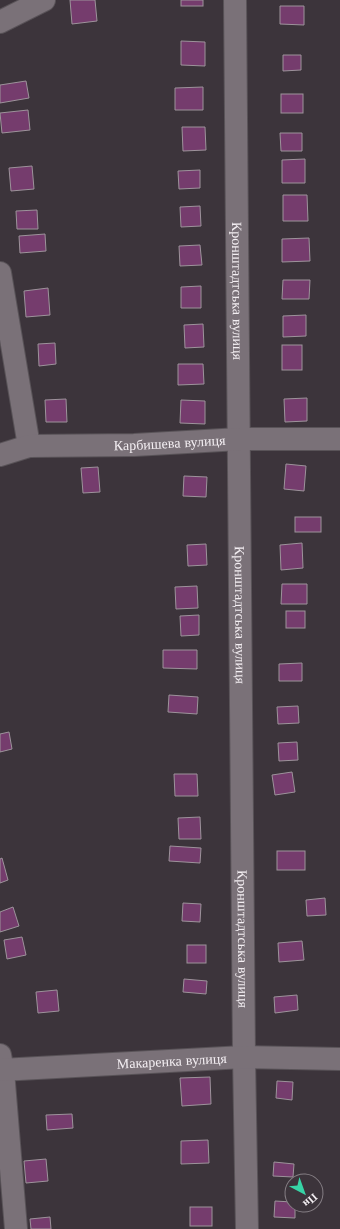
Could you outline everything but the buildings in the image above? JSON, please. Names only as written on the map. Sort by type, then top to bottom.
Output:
[{"type":"street","points":[[0,22],[44,0]]},
{"type":"street","name":"Кронштадтська вулиця","points":[[235,0],[240,439],[244,1057],[247,1229]]},
{"type":"street","points":[[0,273],[29,446]]},
{"type":"street","name":"Карбишева вулиця","points":[[0,455],[29,446],[134,445],[240,439],[340,439]]},
{"type":"street","name":"Макаренка вулиця","points":[[1,1065],[244,1057],[340,1059]]},
{"type":"street","points":[[1,1065],[16,1229]]}]
